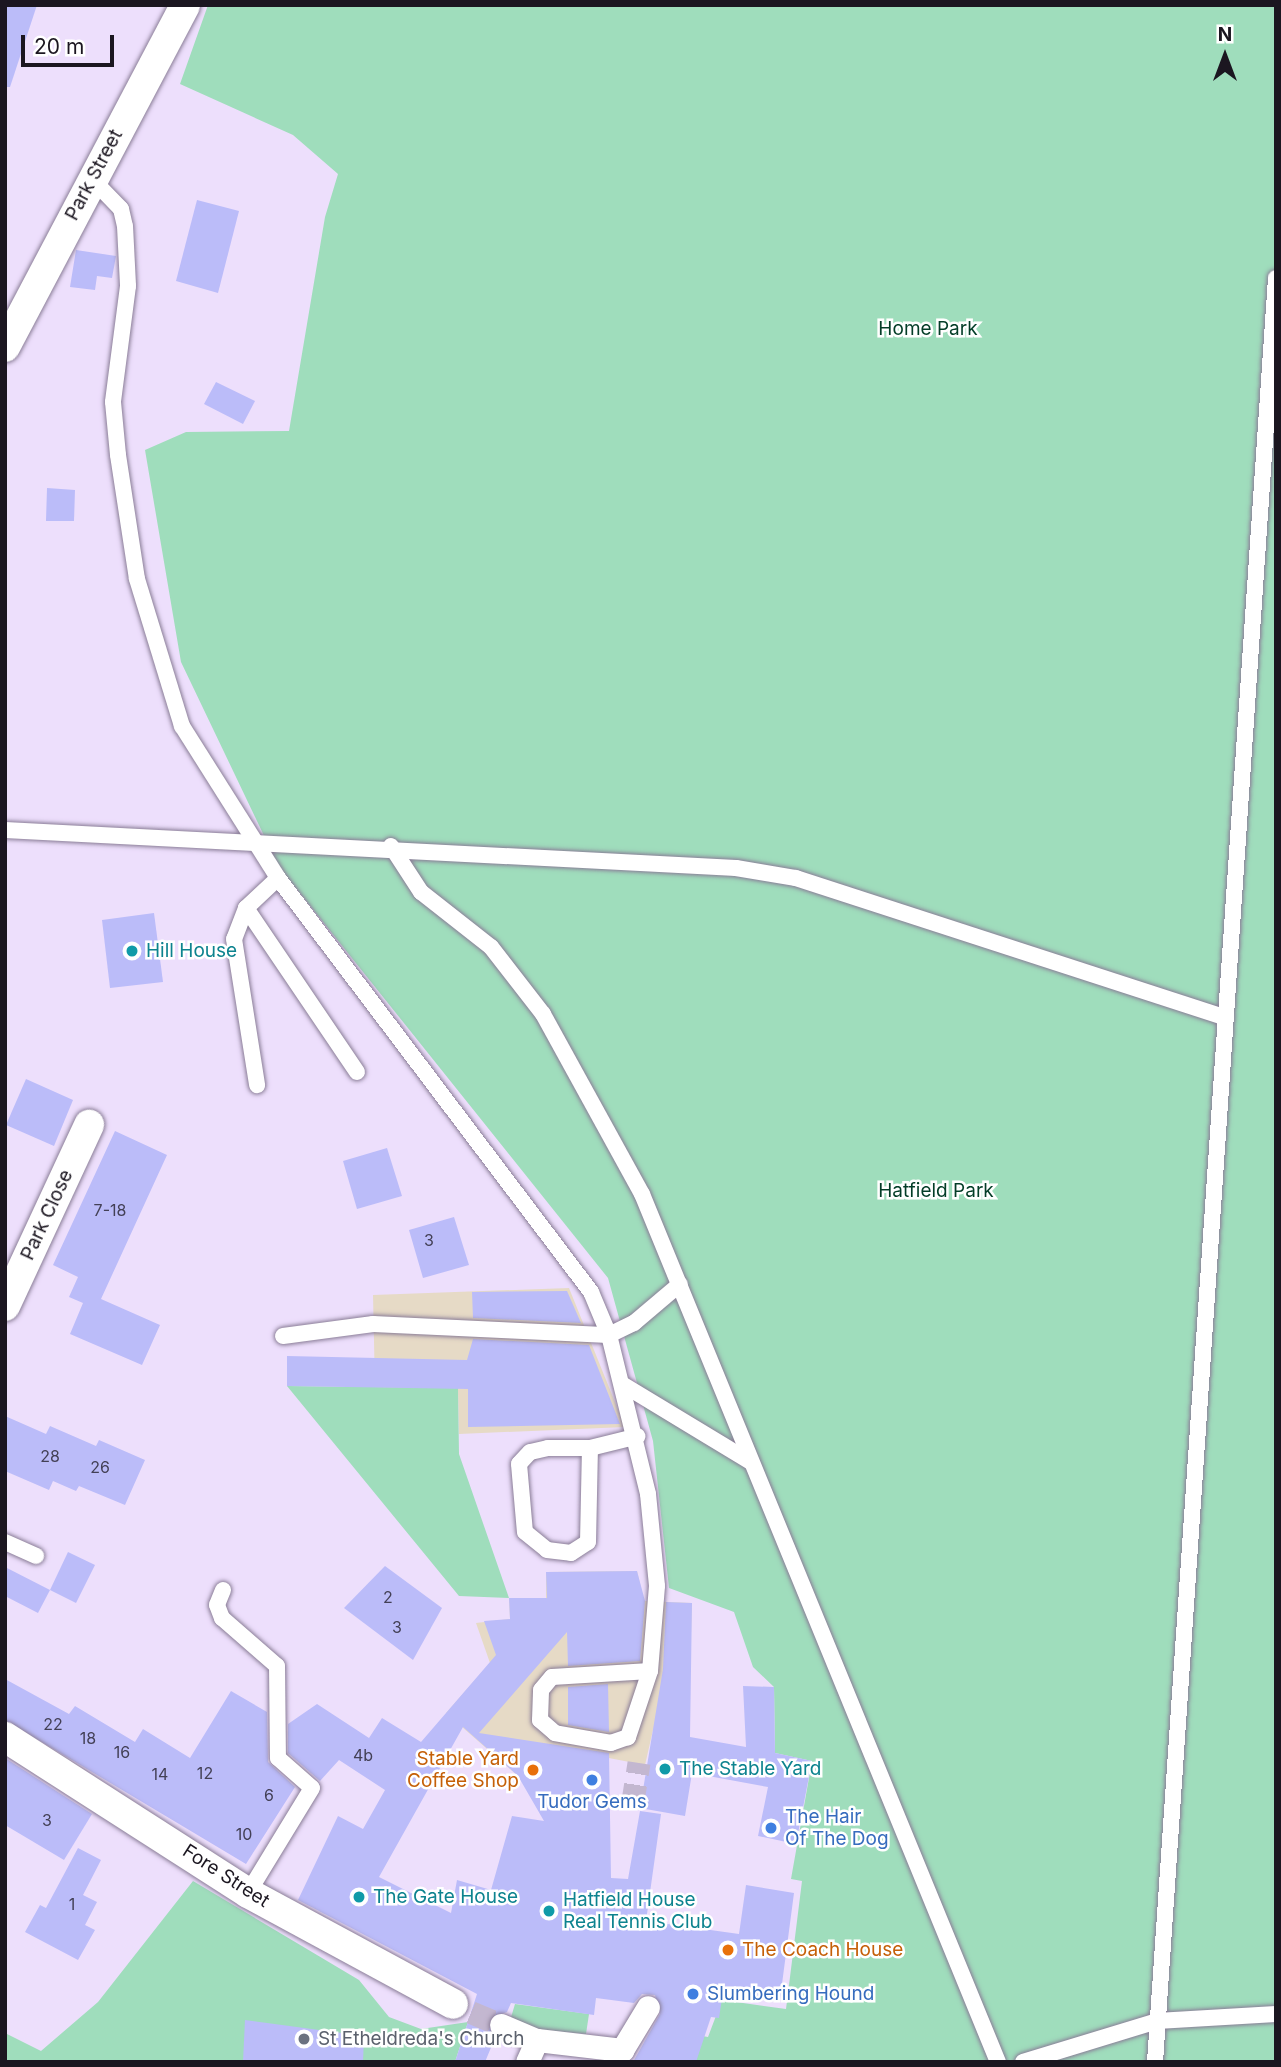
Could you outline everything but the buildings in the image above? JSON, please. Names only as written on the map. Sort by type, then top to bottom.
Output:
[{"type":"street","name":"Park Street","points":[[5,347],[91,178],[185,5]]},
{"type":"street","name":"Park Close","points":[[5,1306],[89,1125]]},
{"type":"street","name":"Fore Street","points":[[5,1737],[248,1893],[462,2008]]},
{"type":"street","points":[[501,2025],[537,2040],[625,2054],[648,2007]]},
{"type":"street","points":[[527,2062],[537,2040]]},
{"type":"lane","points":[[91,178],[121,209],[129,255],[113,402],[136,579],[182,726],[278,878],[591,1292],[610,1335],[638,1436],[657,1586],[650,1671],[628,1737],[611,1743],[555,1733],[540,1720],[541,1690],[552,1677],[650,1671]]},
{"type":"lane","points":[[1155,2062],[1276,278]]},
{"type":"lane","points":[[5,830],[252,838],[391,846],[736,868],[796,877],[1225,1017]]},
{"type":"lane","points":[[391,846],[421,892],[491,947],[543,1014],[642,1194],[998,2062]]},
{"type":"lane","points":[[257,1085],[234,939],[246,908],[278,878]]},
{"type":"lane","points":[[246,908],[357,1072]]},
{"type":"lane","points":[[283,1336],[373,1324],[610,1335],[634,1323],[680,1284]]},
{"type":"lane","points":[[622,1384],[751,1462]]},
{"type":"lane","points":[[590,1448],[588,1542],[571,1553],[547,1550],[525,1532],[519,1464],[530,1452],[548,1448],[590,1448],[638,1436]]},
{"type":"lane","points":[[5,1542],[36,1556]]},
{"type":"lane","points":[[223,1590],[217,1605],[222,1618],[276,1666],[278,1758],[312,1788],[248,1893]]},
{"type":"lane","points":[[1023,2062],[1157,2021],[1276,2014]]},
{"type":"shaded area","points":[[569,1288],[625,1427],[459,1434],[458,1389],[375,1388],[373,1295]]},
{"type":"shaded area","points":[[637,1571],[644,1601],[692,1603],[689,1693],[653,1730],[645,1765],[526,1742],[518,1776],[446,1713],[490,1663],[476,1623],[510,1619],[509,1598],[546,1598],[546,1572]]},
{"type":"green space","points":[[208,5],[1276,5],[1276,2062],[696,2062],[670,2030],[708,2037],[722,2000],[786,2009],[802,1881],[791,1879],[812,1761],[775,1753],[774,1687],[753,1667],[734,1612],[669,1588],[653,1441],[608,1278],[279,867],[181,662],[145,450],[186,432],[289,431],[325,217],[338,174],[293,135],[180,84]]},
{"type":"green space","points":[[287,1386],[458,1388],[459,1454],[509,1598],[459,1596]]},
{"type":"green space","points":[[193,1881],[359,1980],[389,2017],[421,2029],[468,2022],[455,2062],[5,2062],[5,2033],[41,2051],[98,2002]]},
{"type":"green space","points":[[515,2004],[589,2014],[586,2034],[516,2028],[509,2024]]},
{"type":"tunnel","points":[[632,1807],[639,1763]]},
{"type":"tunnel","points":[[471,2012],[501,2025]]},
{"type":"place","name":"Hill House","points":[[132,951]]},
{"type":"place","name":"The Stable Yard","points":[[665,1769]]},
{"type":"place","name":"Stable Yard Coffee Shop","points":[[533,1770]]},
{"type":"place","name":"Tudor Gems","points":[[592,1780]]},
{"type":"place","name":"The Hair Of The Dog","points":[[771,1828]]},
{"type":"place","name":"The Gate House","points":[[359,1897]]},
{"type":"place","name":"Hatfield House Real Tennis Club","points":[[549,1911]]},
{"type":"place","name":"The Coach House","points":[[728,1950]]},
{"type":"place","name":"Slumbering Hound","points":[[693,1994]]},
{"type":"place","name":"St Etheldreda's Church","points":[[304,2039]]},
{"type":"park label","name":"Home Park","points":[[928,329]]},
{"type":"park label","name":"Hatfield Park","points":[[936,1191]]}]
